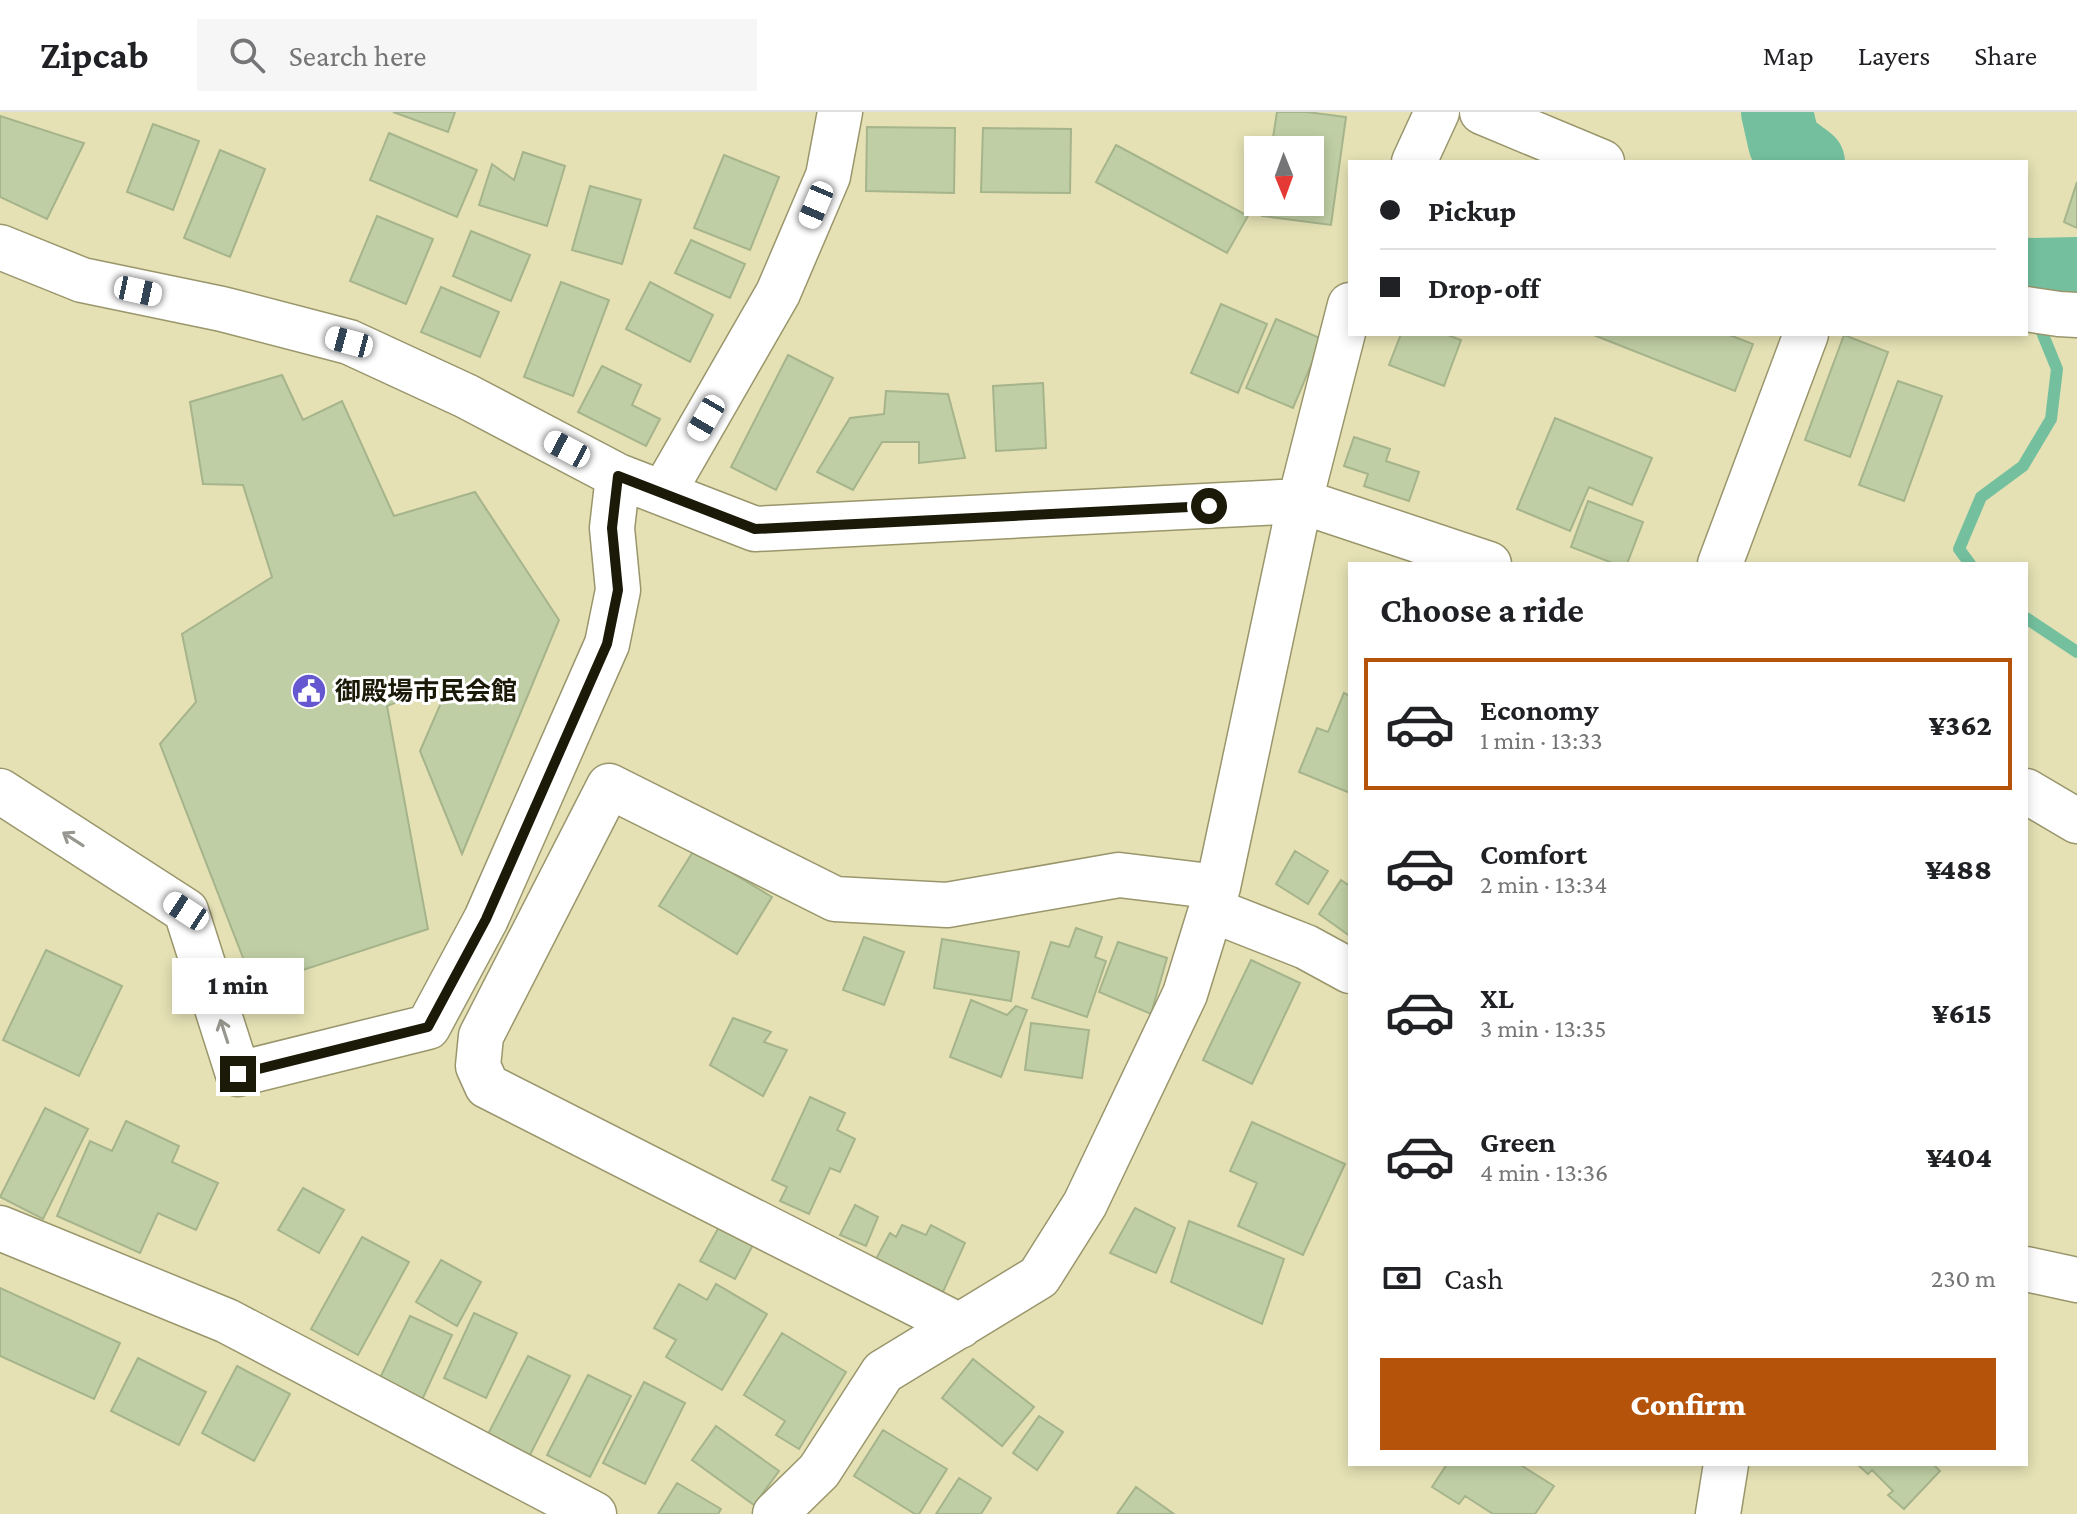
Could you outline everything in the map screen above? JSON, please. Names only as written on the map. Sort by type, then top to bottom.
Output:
[{"type":"street","points":[[663,493],[778,293],[828,176],[840,112]]},
{"type":"street","points":[[1415,160],[1437,112]]},
{"type":"street","points":[[1482,112],[1597,160]]},
{"type":"street","points":[[0,247],[82,280],[222,309],[349,342],[466,396],[618,476],[755,529],[1300,501],[1483,562]]},
{"type":"street","points":[[775,1514],[819,1471],[883,1372],[1039,1277],[1085,1204],[1185,994],[1215,898],[1300,501],[1348,313]]},
{"type":"street","points":[[1721,562],[1805,336]]},
{"type":"street","points":[[0,791],[186,911],[238,1074],[428,1027],[486,919],[607,644],[618,590],[612,528],[618,476]]},
{"type":"street","points":[[960,1326],[487,1086],[478,1066],[481,1036],[609,786],[835,899],[947,905],[1119,875],[1215,898],[1348,970]]},
{"type":"street","points":[[2028,792],[2077,821]]},
{"type":"street","points":[[0,1228],[227,1321],[594,1514]]},
{"type":"street","points":[[2028,1269],[2077,1280]]},
{"type":"street","points":[[1718,1514],[1726,1466]]},
{"type":"building","points":[[393,112],[455,112],[448,132]]},
{"type":"building","points":[[1277,112],[1346,117],[1331,225],[1262,216],[1324,216],[1324,136],[1273,136]]},
{"type":"building","points":[[0,116],[84,143],[47,219],[0,197]]},
{"type":"building","points":[[153,124],[199,141],[173,210],[127,192]]},
{"type":"building","points":[[867,127],[955,128],[954,193],[866,191]]},
{"type":"building","points":[[983,128],[1071,129],[1070,193],[981,192]]},
{"type":"building","points":[[389,133],[477,170],[457,217],[370,180]]},
{"type":"building","points":[[1116,145],[1248,216],[1227,253],[1096,182]]},
{"type":"building","points":[[220,150],[265,169],[230,257],[184,238]]},
{"type":"building","points":[[523,152],[565,166],[547,226],[479,205],[492,164],[514,180]]},
{"type":"building","points":[[724,155],[779,177],[750,250],[694,228]]},
{"type":"building","points":[[2077,182],[2077,228],[2064,222]]},
{"type":"building","points":[[590,186],[641,200],[622,264],[572,250]]},
{"type":"building","points":[[377,216],[433,239],[406,304],[350,281]]},
{"type":"building","points":[[471,231],[530,255],[511,301],[453,276]]},
{"type":"building","points":[[691,240],[745,264],[730,298],[675,273]]},
{"type":"building","points":[[561,282],[609,300],[573,396],[524,377]]},
{"type":"building","points":[[650,282],[713,315],[690,362],[626,329]]},
{"type":"building","points":[[441,287],[499,312],[480,357],[421,332]]},
{"type":"building","points":[[1221,304],[1267,324],[1238,393],[1191,373]]},
{"type":"building","points":[[1276,319],[1322,339],[1293,408],[1246,388]]},
{"type":"building","points":[[1400,336],[1450,336],[1461,340],[1444,386],[1389,365]]},
{"type":"building","points":[[1596,336],[1732,336],[1753,344],[1735,391]]},
{"type":"building","points":[[1844,336],[1888,352],[1850,457],[1805,440]]},
{"type":"building","points":[[788,355],[833,378],[776,490],[731,467]]},
{"type":"building","points":[[602,366],[641,385],[632,405],[660,419],[646,446],[578,412]]},
{"type":"building","name":"御殿場市民会館","points":[[282,375],[303,420],[342,401],[394,516],[475,492],[559,620],[462,854],[420,751],[451,680],[387,706],[428,929],[254,986],[160,744],[196,702],[182,634],[272,577],[243,485],[203,484],[190,402]]},
{"type":"building","points":[[1898,381],[1942,396],[1904,501],[1859,485]]},
{"type":"building","points":[[1043,383],[1046,448],[996,451],[993,386]]},
{"type":"building","points":[[886,391],[948,394],[965,458],[919,463],[919,442],[882,442],[853,490],[817,472],[850,418],[884,414]]},
{"type":"building","points":[[1555,418],[1652,458],[1632,505],[1589,487],[1570,531],[1517,509]]},
{"type":"building","points":[[1354,437],[1390,449],[1386,461],[1419,472],[1409,501],[1364,486],[1368,474],[1344,466]]},
{"type":"building","points":[[1588,501],[1643,522],[1628,562],[1610,562],[1571,547]]},
{"type":"building","points":[[1344,693],[1348,695],[1348,792],[1299,772],[1317,728],[1328,732]]},
{"type":"building","points":[[694,850],[772,897],[737,954],[659,906]]},
{"type":"building","points":[[1295,851],[1328,871],[1308,904],[1276,884]]},
{"type":"building","points":[[1341,880],[1348,885],[1348,935],[1319,914]]},
{"type":"building","points":[[1076,928],[1102,937],[1095,957],[1106,961],[1087,1017],[1032,998],[1051,942],[1069,947]]},
{"type":"building","points":[[864,937],[904,952],[884,1005],[843,990]]},
{"type":"building","points":[[942,939],[1019,952],[1011,1001],[934,988]]},
{"type":"building","points":[[1118,942],[1167,958],[1151,1014],[1099,992]]},
{"type":"building","points":[[46,950],[122,986],[79,1076],[3,1040]]},
{"type":"building","points":[[1251,960],[1300,983],[1252,1084],[1203,1060]]},
{"type":"building","points":[[971,1000],[1007,1015],[1016,1006],[1027,1010],[1001,1077],[950,1057]]},
{"type":"building","points":[[733,1018],[771,1032],[764,1042],[787,1050],[763,1096],[710,1065]]},
{"type":"building","points":[[1031,1023],[1089,1030],[1082,1078],[1025,1070]]},
{"type":"building","points":[[810,1097],[845,1113],[837,1130],[855,1139],[840,1172],[830,1168],[809,1214],[780,1201],[787,1187],[772,1180]]},
{"type":"building","points":[[45,1108],[88,1129],[43,1219],[0,1197]]},
{"type":"building","points":[[126,1121],[179,1146],[172,1162],[218,1183],[196,1230],[158,1213],[140,1253],[57,1216],[90,1141],[112,1151]]},
{"type":"building","points":[[1252,1122],[1345,1164],[1303,1255],[1238,1226],[1257,1183],[1230,1171]]},
{"type":"building","points":[[303,1188],[344,1210],[319,1253],[278,1230]]},
{"type":"building","points":[[855,1205],[878,1217],[866,1246],[840,1235]]},
{"type":"building","points":[[1135,1208],[1175,1228],[1156,1273],[1110,1253]]},
{"type":"building","points":[[1189,1221],[1284,1259],[1262,1324],[1171,1282]]},
{"type":"building","points":[[720,1225],[754,1243],[735,1279],[700,1261]]},
{"type":"building","points":[[902,1225],[926,1235],[931,1225],[965,1243],[943,1292],[876,1259],[890,1233],[896,1237]]},
{"type":"building","points":[[362,1237],[409,1262],[358,1355],[311,1329]]},
{"type":"building","points":[[441,1260],[481,1282],[457,1326],[416,1302]]},
{"type":"building","points":[[679,1284],[707,1300],[716,1284],[767,1314],[722,1390],[666,1357],[676,1340],[654,1328]]},
{"type":"building","points":[[0,1288],[120,1343],[94,1399],[0,1356]]},
{"type":"building","points":[[474,1313],[517,1333],[486,1398],[444,1378]]},
{"type":"building","points":[[410,1316],[452,1335],[422,1400],[379,1380]]},
{"type":"building","points":[[782,1333],[846,1372],[799,1449],[776,1435],[785,1421],[744,1395]]},
{"type":"building","points":[[528,1356],[570,1376],[529,1457],[487,1436]]},
{"type":"building","points":[[138,1358],[206,1392],[179,1445],[111,1411]]},
{"type":"building","points":[[973,1359],[1034,1407],[1002,1446],[942,1398]]},
{"type":"building","points":[[237,1366],[290,1394],[254,1461],[202,1433]]},
{"type":"building","points":[[588,1375],[631,1396],[590,1477],[547,1455]]},
{"type":"building","points":[[644,1382],[685,1403],[645,1484],[603,1463]]},
{"type":"building","points":[[1039,1416],[1063,1432],[1037,1470],[1013,1453]]},
{"type":"building","points":[[716,1426],[779,1471],[754,1505],[692,1460]]},
{"type":"building","points":[[883,1430],[947,1469],[919,1514],[854,1476]]},
{"type":"building","points":[[1446,1466],[1522,1466],[1554,1486],[1535,1514],[1493,1514],[1465,1496],[1459,1504],[1432,1487]]},
{"type":"building","points":[[1859,1466],[1935,1466],[1940,1471],[1904,1509],[1888,1495],[1893,1491],[1872,1470],[1868,1474]]},
{"type":"building","points":[[959,1478],[991,1498],[981,1514],[936,1514]]},
{"type":"building","points":[[677,1483],[721,1509],[718,1514],[658,1514]]},
{"type":"building","points":[[1136,1487],[1174,1514],[1117,1514]]},
{"type":"waterway","points":[[1777,112],[1784,143],[1806,160]]},
{"type":"waterway","points":[[2028,274],[2077,273]]},
{"type":"waterway","points":[[1969,562],[1959,549],[1981,497],[2023,466],[2051,419],[2057,369],[2037,320]]},
{"type":"waterway","points":[[2028,619],[2077,652]]},
{"type":"place","name":"御殿場市民会館","points":[[309,691]]},
{"type":"route","points":[[238,1074],[428,1027],[486,919],[607,644],[618,590],[612,528],[618,476],[755,529],[1209,506]]}]
